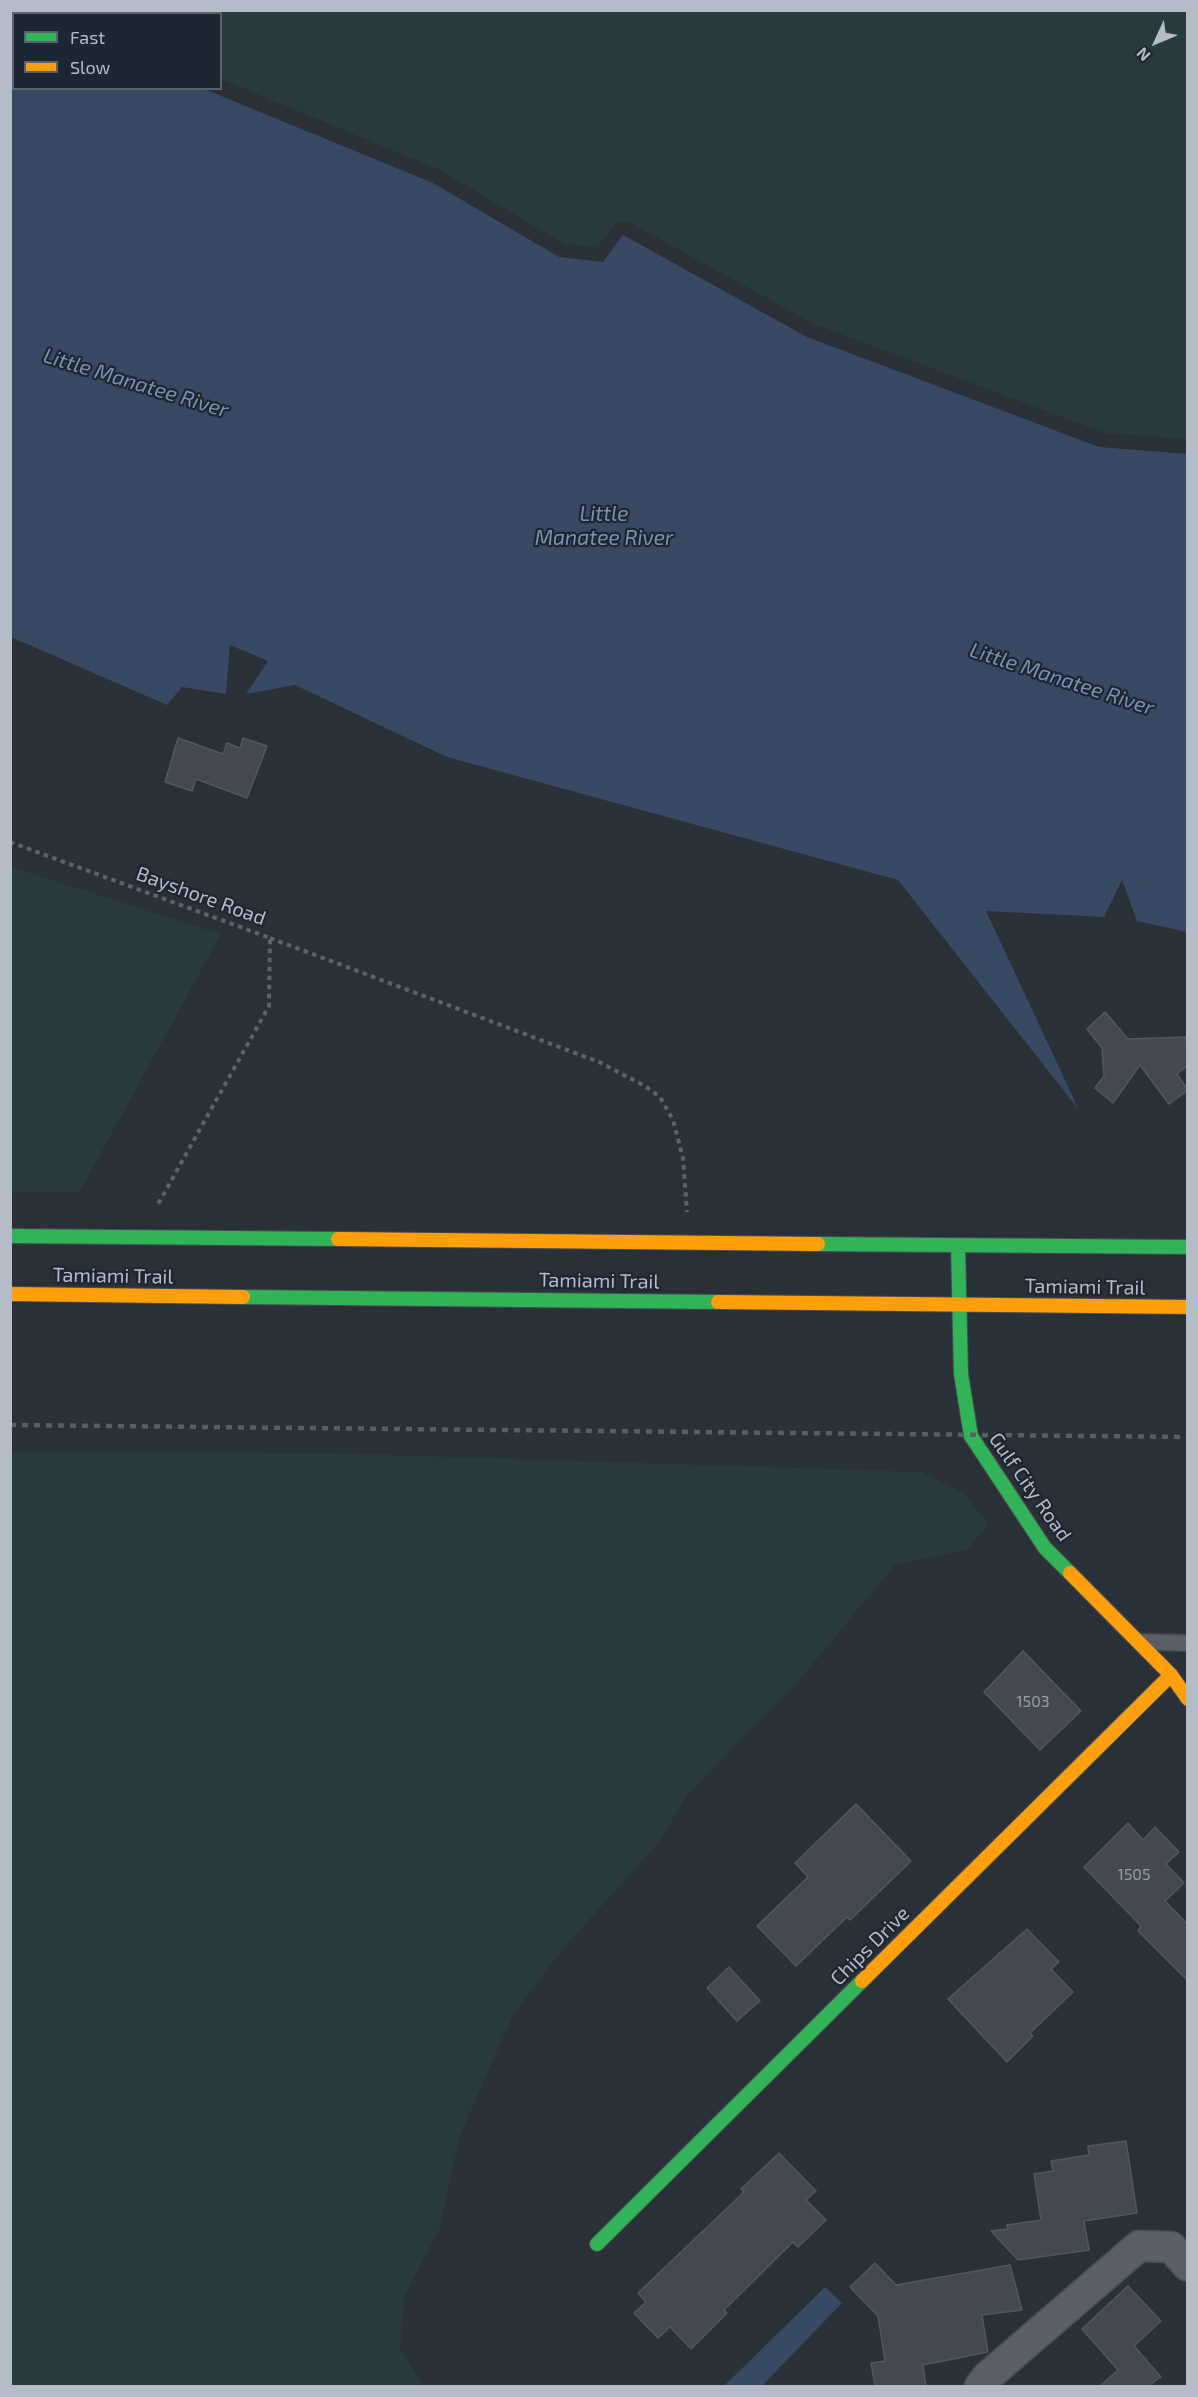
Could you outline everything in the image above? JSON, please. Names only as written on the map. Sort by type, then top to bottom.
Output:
[{"type":"main road","name":"Tamiami Trail","points":[[10,1236],[1188,1247]]},
{"type":"main road","name":"Gulf City Road","points":[[958,1245],[961,1374],[971,1436],[1045,1548],[1171,1675],[1188,1700]]},
{"type":"main road","name":"Tamiami Trail","points":[[10,1294],[1188,1307]]},
{"type":"main road","name":"Chips Drive","points":[[597,2244],[1171,1675]]},
{"type":"street","points":[[980,2386],[987,2377],[1139,2246],[1171,2247],[1188,2266]]},
{"type":"lane","points":[[1138,1642],[1188,1643]]},
{"type":"path","name":"Bayshore Road","points":[[10,842],[270,938],[269,1006],[140,1238]]},
{"type":"path","points":[[270,938],[599,1062],[645,1086],[660,1097],[673,1120],[682,1158],[690,1242]]},
{"type":"green space","points":[[54,11],[1187,11],[1187,439],[1104,433],[814,324],[627,221],[615,224],[597,247],[565,244],[440,170],[222,79],[222,12]]},
{"type":"green space","points":[[11,867],[221,934],[79,1193],[11,1192]]},
{"type":"green space","points":[[11,1452],[328,1453],[923,1472],[966,1495],[988,1525],[968,1549],[895,1565],[801,1678],[687,1795],[660,1841],[562,1950],[513,2015],[460,2135],[440,2228],[405,2295],[400,2348],[423,2386],[11,2386]]},
{"type":"water","name":"Little Manatee River","points":[[10,11],[20,12],[12,12],[12,90],[206,90],[433,183],[559,257],[603,262],[623,235],[807,337],[1099,447],[1187,454],[1187,932],[1137,921],[1122,880],[1104,917],[986,911],[1079,1110],[898,880],[447,757],[295,685],[246,694],[268,661],[230,645],[226,694],[182,687],[167,705],[11,637]]},
{"type":"water","points":[[825,2287],[842,2303],[762,2386],[724,2386]]},
{"type":"building","points":[[178,738],[223,754],[227,743],[240,748],[243,738],[267,746],[247,798],[196,779],[192,791],[165,782]]},
{"type":"building","points":[[1105,1012],[1128,1039],[1186,1037],[1188,1065],[1177,1074],[1188,1090],[1169,1104],[1140,1065],[1113,1103],[1095,1088],[1104,1076],[1102,1048],[1087,1029]]},
{"type":"building","points":[[1023,1651],[1081,1711],[1040,1750],[984,1692]]},
{"type":"building","points":[[856,1804],[911,1861],[850,1920],[847,1917],[796,1966],[757,1926],[808,1877],[795,1863]]},
{"type":"building","points":[[1128,1823],[1143,1840],[1155,1827],[1179,1852],[1166,1864],[1184,1883],[1165,1901],[1188,1925],[1188,1981],[1138,1931],[1141,1926],[1084,1867]]},
{"type":"building","points":[[1027,1929],[1059,1962],[1051,1969],[1073,1992],[1030,2033],[1033,2036],[1007,2062],[948,1999]]},
{"type":"building","points":[[729,1967],[760,2001],[737,2021],[707,1988]]},
{"type":"building","points":[[1126,2141],[1137,2213],[1084,2221],[1089,2250],[1018,2260],[991,2231],[1008,2229],[1007,2225],[1041,2220],[1034,2174],[1053,2171],[1051,2161],[1089,2155],[1088,2146]]},
{"type":"building","points":[[779,2153],[816,2191],[806,2200],[826,2220],[798,2247],[793,2242],[724,2310],[727,2313],[691,2349],[670,2327],[658,2338],[634,2313],[646,2302],[638,2293],[744,2192],[741,2189]]},
{"type":"building","points":[[875,2263],[896,2285],[1010,2265],[1022,2310],[982,2315],[988,2352],[923,2365],[926,2386],[875,2386],[871,2363],[885,2361],[878,2316],[850,2287]]},
{"type":"building","points":[[1128,2286],[1161,2321],[1134,2346],[1161,2377],[1148,2386],[1100,2386],[1118,2370],[1082,2329]]},
{"type":"railway","points":[[10,1425],[1188,1437]]},
{"type":"traffic: fast","points":[[10,1236],[338,1239]]},
{"type":"traffic: fast","points":[[818,1244],[1188,1247]]},
{"type":"traffic: fast","points":[[958,1245],[961,1374],[971,1436],[1045,1548],[1070,1573]]},
{"type":"traffic: fast","points":[[243,1297],[718,1302]]},
{"type":"traffic: fast","points":[[597,2244],[862,1981]]},
{"type":"traffic: slow","points":[[338,1239],[818,1244]]},
{"type":"traffic: slow","points":[[10,1294],[243,1297]]},
{"type":"traffic: slow","points":[[718,1302],[1188,1307]]},
{"type":"traffic: slow","points":[[1070,1573],[1171,1675],[1188,1699]]},
{"type":"traffic: slow","points":[[862,1981],[1171,1675]]}]
